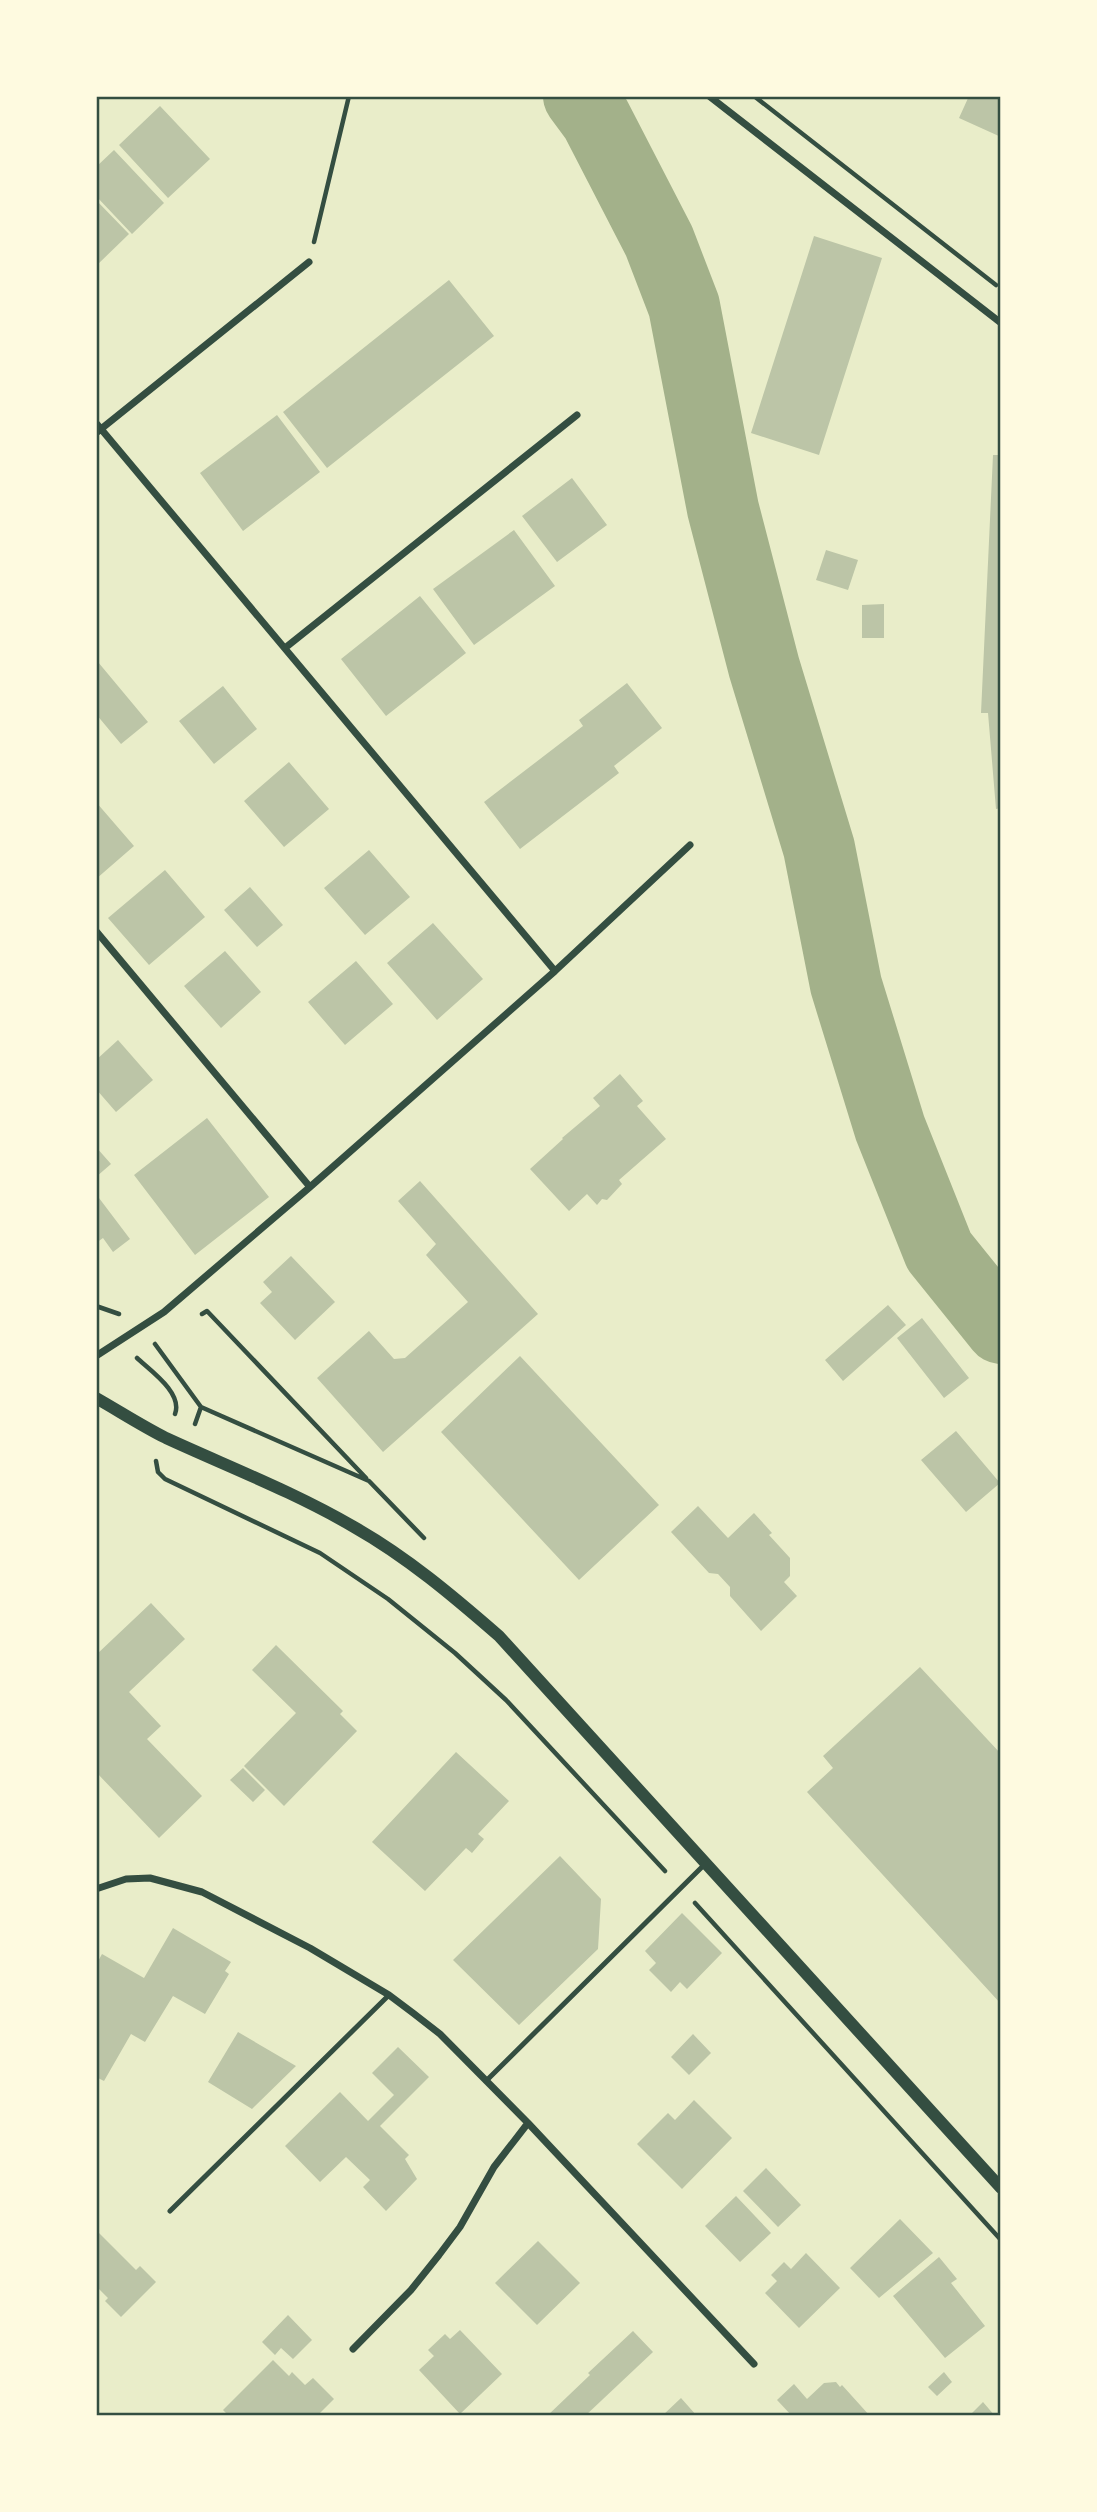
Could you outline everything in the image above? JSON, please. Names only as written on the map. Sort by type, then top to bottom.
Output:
[{"type":"street","points":[[709,96],[1001,323]]},
{"type":"street","points":[[309,262],[98,428],[555,971]]},
{"type":"street","points":[[285,648],[577,415]]},
{"type":"street","points":[[96,1356],[164,1312],[310,1187],[555,971],[690,845]]},
{"type":"street","points":[[96,931],[310,1187]]},
{"type":"street","points":[[96,1398],[166,1438],[270,1483],[354,1526],[426,1574],[499,1636],[1001,2188]]},
{"type":"street","points":[[96,1889],[126,1880],[150,1878],[202,1892],[310,1948],[389,1995],[440,2034],[528,2123],[754,2364]]},
{"type":"street","points":[[353,2349],[411,2290],[439,2255],[460,2227],[494,2167],[528,2123]]},
{"type":"lane","points":[[486,2081],[706,1864]]},
{"type":"lane","points":[[170,2211],[389,1995]]},
{"type":"path","points":[[309,262],[349,96]]},
{"type":"path","points":[[754,96],[1001,289]]},
{"type":"path","points":[[197,1318],[207,1311],[369,1481]]},
{"type":"path","points":[[158,1348],[167,1340]]},
{"type":"path","points":[[119,1342],[173,1394],[177,1409],[156,1461],[164,1479],[320,1553],[388,1599],[455,1653],[506,1700],[681,1888],[1001,2240]]},
{"type":"path","points":[[144,1455],[166,1466]]},
{"type":"building","points":[[969,96],[1001,96],[1001,137],[959,118]]},
{"type":"building","points":[[160,106],[210,159],[168,198],[119,145]]},
{"type":"building","points":[[114,150],[164,203],[132,234],[96,196],[96,167]]},
{"type":"building","points":[[96,200],[129,234],[96,266]]},
{"type":"building","points":[[814,236],[882,258],[819,455],[751,433]]},
{"type":"building","points":[[449,280],[494,336],[327,468],[283,412]]},
{"type":"building","points":[[277,415],[320,472],[243,531],[200,473]]},
{"type":"building","points":[[993,455],[1001,455],[1001,808],[996,809],[988,713],[981,713]]},
{"type":"building","points":[[572,478],[607,525],[557,562],[522,516]]},
{"type":"building","points":[[514,530],[555,586],[474,645],[433,589]]},
{"type":"building","points":[[826,550],[858,560],[848,590],[816,580]]},
{"type":"building","points":[[420,596],[466,653],[386,716],[341,659]]},
{"type":"building","points":[[884,604],[884,638],[862,638],[862,605]]},
{"type":"building","points":[[98,662],[148,722],[121,744],[96,714]]},
{"type":"building","points":[[627,683],[662,728],[614,766],[619,773],[520,849],[484,802],[583,726],[579,720]]},
{"type":"building","points":[[223,686],[257,729],[214,764],[179,721]]},
{"type":"building","points":[[289,762],[329,809],[284,847],[244,801]]},
{"type":"building","points":[[96,802],[134,846],[96,879]]},
{"type":"building","points":[[369,850],[410,897],[365,935],[324,888]]},
{"type":"building","points":[[165,870],[205,917],[149,965],[108,918]]},
{"type":"building","points":[[250,887],[283,925],[257,947],[224,910]]},
{"type":"building","points":[[433,923],[483,979],[437,1020],[387,963]]},
{"type":"building","points":[[225,951],[261,992],[221,1028],[184,986]]},
{"type":"building","points":[[356,961],[393,1004],[345,1045],[308,1002]]},
{"type":"building","points":[[118,1040],[153,1080],[116,1112],[96,1089],[96,1060]]},
{"type":"building","points":[[620,1074],[643,1101],[637,1106],[666,1139],[619,1180],[622,1184],[607,1200],[602,1199],[597,1205],[587,1194],[569,1211],[530,1169],[600,1106],[593,1098]]},
{"type":"building","points":[[207,1118],[269,1197],[195,1255],[134,1175]]},
{"type":"building","points":[[96,1147],[111,1164],[96,1177]]},
{"type":"building","points":[[420,1181],[538,1314],[383,1452],[317,1378],[369,1331],[394,1359],[405,1358],[468,1302],[426,1255],[436,1244],[398,1201]]},
{"type":"building","points":[[99,1198],[130,1239],[113,1252],[103,1238],[96,1243],[96,1200]]},
{"type":"building","points":[[291,1256],[335,1302],[295,1340],[260,1303],[272,1292],[263,1282]]},
{"type":"building","points":[[888,1305],[906,1325],[843,1381],[825,1360]]},
{"type":"building","points":[[922,1318],[969,1378],[944,1398],[897,1338]]},
{"type":"building","points":[[520,1356],[659,1505],[579,1580],[441,1432]]},
{"type":"building","points":[[956,1431],[1000,1483],[966,1512],[921,1460]]},
{"type":"building","points":[[698,1506],[728,1538],[754,1513],[790,1558],[790,1576],[784,1582],[797,1596],[761,1631],[730,1596],[730,1587],[718,1574],[709,1573],[671,1532]]},
{"type":"building","points":[[151,1603],[185,1639],[129,1692],[161,1726],[147,1739],[202,1796],[159,1838],[96,1772],[96,1655]]},
{"type":"building","points":[[276,1645],[343,1711],[340,1714],[357,1731],[284,1806],[244,1766],[296,1713],[252,1670]]},
{"type":"building","points":[[920,1667],[1001,1754],[1001,2004],[807,1792],[833,1768],[823,1756]]},
{"type":"building","points":[[456,1752],[509,1801],[478,1834],[484,1839],[472,1853],[466,1848],[425,1891],[372,1842]]},
{"type":"building","points":[[243,1768],[265,1790],[253,1802],[230,1780]]},
{"type":"building","points":[[560,1856],[601,1899],[598,1949],[519,2025],[453,1960]]},
{"type":"building","points":[[682,1913],[722,1953],[687,1989],[680,1982],[671,1992],[649,1970],[656,1963],[645,1951]]},
{"type":"building","points":[[173,1928],[231,1962],[225,1971],[229,1974],[205,2014],[173,1996],[145,2042],[131,2034],[104,2081],[96,2077],[96,1965],[102,1954],[144,1978]]},
{"type":"building","points":[[238,2032],[296,2066],[252,2109],[208,2082]]},
{"type":"building","points":[[693,2034],[711,2053],[689,2075],[671,2057]]},
{"type":"building","points":[[398,2047],[429,2077],[380,2126],[409,2155],[405,2159],[417,2179],[386,2211],[363,2187],[370,2180],[346,2157],[320,2182],[285,2146],[340,2092],[368,2121],[394,2095],[372,2073]]},
{"type":"building","points":[[694,2100],[732,2138],[682,2189],[637,2144],[668,2113],[675,2120]]},
{"type":"building","points":[[766,2168],[801,2205],[778,2227],[743,2191]]},
{"type":"building","points":[[736,2196],[771,2233],[740,2262],[705,2226]]},
{"type":"building","points":[[900,2219],[933,2253],[879,2298],[850,2268]]},
{"type":"building","points":[[96,2230],[136,2270],[140,2266],[156,2282],[121,2317],[105,2301],[108,2298],[96,2286]]},
{"type":"building","points":[[538,2241],[580,2283],[537,2325],[495,2283]]},
{"type":"building","points":[[806,2253],[840,2288],[799,2328],[765,2293],[777,2281],[771,2275],[784,2262],[791,2269]]},
{"type":"building","points":[[939,2257],[957,2279],[951,2283],[985,2326],[945,2358],[893,2296]]},
{"type":"building","points":[[288,2315],[312,2340],[293,2359],[281,2348],[275,2355],[262,2342]]},
{"type":"building","points":[[460,2330],[502,2374],[460,2414],[419,2370],[434,2356],[428,2350],[445,2334],[450,2339]]},
{"type":"building","points":[[633,2331],[653,2352],[585,2416],[547,2416],[590,2375],[588,2373]]},
{"type":"building","points":[[273,2360],[289,2376],[292,2372],[305,2385],[313,2378],[334,2399],[317,2416],[229,2416],[223,2410]]},
{"type":"building","points":[[944,2372],[952,2382],[937,2396],[928,2387]]},
{"type":"building","points":[[836,2382],[840,2387],[842,2385],[870,2416],[792,2416],[777,2400],[794,2384],[807,2399],[824,2383]]},
{"type":"building","points":[[681,2398],[697,2416],[662,2416]]},
{"type":"building","points":[[983,2402],[995,2416],[969,2416]]},
{"type":"waterway","points":[[579,96],[596,119],[659,241],[684,306],[723,509],[764,667],[819,848],[846,985],[890,1128],[939,1251],[1001,1328]]}]
